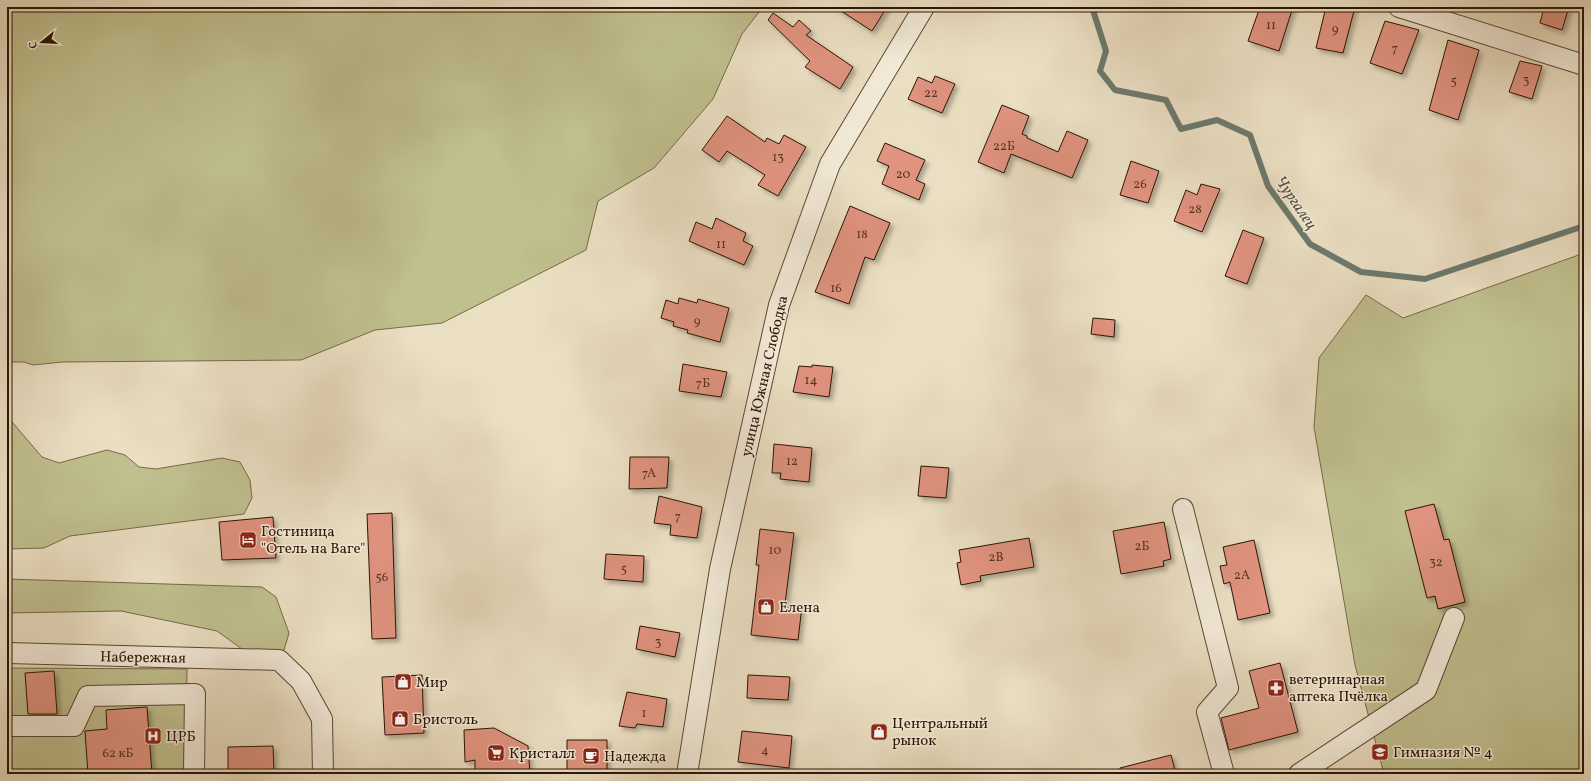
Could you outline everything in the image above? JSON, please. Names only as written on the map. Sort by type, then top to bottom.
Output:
[{"type":"street","name":"улица Южная Слободка","points":[[687,774],[720,569],[779,305],[830,164],[924,7]]},
{"type":"street","points":[[1400,7],[1584,65]]},
{"type":"street","points":[[1183,509],[1228,688],[1207,712],[1224,774]]},
{"type":"street","points":[[1299,774],[1426,690],[1454,618]]},
{"type":"street","name":"Набережная","points":[[7,653],[279,660],[301,681],[322,719],[323,774]]},
{"type":"street","points":[[10,726],[74,726],[88,696],[195,694],[194,774]]},
{"type":"shaded area","points":[[7,7],[763,7],[742,34],[713,99],[654,168],[598,201],[586,250],[442,323],[375,330],[301,360],[62,362],[33,365],[24,362],[7,362]]},
{"type":"shaded area","points":[[1584,253],[1584,774],[1384,774],[1355,665],[1314,427],[1319,358],[1366,295],[1403,318]]},
{"type":"shaded area","points":[[7,416],[42,457],[59,463],[107,450],[125,455],[139,467],[156,469],[222,458],[240,462],[250,480],[252,498],[244,514],[70,536],[44,548],[7,549]]},
{"type":"shaded area","points":[[7,579],[262,587],[276,597],[289,633],[284,650],[265,656],[246,652],[217,631],[121,611],[7,613]]},
{"type":"shaded area","name":"ЦРБ","points":[[7,668],[187,669],[185,774],[7,774]]},
{"type":"building","points":[[835,7],[887,7],[872,31]]},
{"type":"building","points":[[1260,7],[1293,7],[1279,51],[1248,41]]},
{"type":"building","points":[[1326,7],[1355,7],[1343,53],[1316,48]]},
{"type":"building","points":[[1544,7],[1569,7],[1562,30],[1540,23]]},
{"type":"building","points":[[773,13],[793,27],[799,20],[811,31],[806,35],[853,67],[840,89],[805,67],[810,61],[768,20]]},
{"type":"building","points":[[1385,21],[1419,30],[1402,74],[1370,63]]},
{"type":"building","points":[[1448,40],[1479,50],[1458,120],[1429,110]]},
{"type":"building","points":[[1520,61],[1542,66],[1532,99],[1509,92]]},
{"type":"building","points":[[935,76],[955,84],[942,113],[908,99],[918,77],[932,83]]},
{"type":"building","points":[[1002,105],[1029,116],[1022,134],[1027,136],[1027,138],[1058,152],[1067,131],[1088,140],[1072,178],[1011,154],[1004,173],[978,162]]},
{"type":"building","points":[[727,116],[765,142],[767,138],[779,144],[784,135],[806,147],[778,196],[758,185],[765,175],[727,151],[719,162],[702,150]]},
{"type":"building","points":[[885,143],[925,160],[916,180],[925,184],[919,200],[882,184],[889,166],[877,161]]},
{"type":"building","points":[[1131,161],[1159,171],[1148,203],[1120,195]]},
{"type":"building","points":[[1201,184],[1220,189],[1202,232],[1174,221],[1186,190],[1197,195]]},
{"type":"building","points":[[850,206],[890,223],[874,260],[865,257],[849,304],[815,292]]},
{"type":"building","points":[[716,218],[746,233],[743,241],[753,246],[744,265],[689,241],[696,222],[712,229]]},
{"type":"building","points":[[1243,230],[1264,238],[1247,284],[1225,276]]},
{"type":"building","points":[[679,298],[697,303],[698,299],[729,308],[720,342],[687,333],[688,330],[673,326],[674,322],[661,318],[666,300],[678,304]]},
{"type":"building","points":[[1093,318],[1115,320],[1114,337],[1091,334]]},
{"type":"building","points":[[683,364],[727,372],[721,397],[679,391]]},
{"type":"building","points":[[812,365],[833,367],[829,397],[793,392],[799,366],[812,367]]},
{"type":"building","points":[[774,444],[812,448],[809,482],[780,479],[781,473],[772,473]]},
{"type":"building","points":[[630,457],[669,457],[667,488],[629,489]]},
{"type":"building","points":[[921,466],[949,468],[946,498],[918,496]]},
{"type":"building","points":[[659,496],[702,507],[697,538],[670,535],[671,525],[654,523]]},
{"type":"building","points":[[1434,504],[1444,540],[1449,539],[1465,602],[1438,609],[1435,596],[1427,598],[1405,511]]},
{"type":"building","points":[[392,513],[396,638],[372,639],[367,514]]},
{"type":"building","name":"Гостиница \"Отель на Ваге\"","points":[[273,517],[276,558],[222,560],[219,522]]},
{"type":"building","points":[[1164,522],[1171,559],[1163,561],[1164,566],[1121,574],[1113,531]]},
{"type":"building","points":[[760,529],[794,533],[785,604],[802,606],[798,640],[751,635],[759,565],[756,565]]},
{"type":"building","points":[[1029,538],[1034,567],[980,576],[981,581],[961,585],[957,563],[961,562],[959,550]]},
{"type":"building","points":[[1254,540],[1270,613],[1238,620],[1230,582],[1224,584],[1220,566],[1227,565],[1223,547]]},
{"type":"building","points":[[606,554],[644,556],[643,582],[604,579]]},
{"type":"building","points":[[640,626],[680,633],[675,657],[636,649]]},
{"type":"building","points":[[1280,663],[1298,732],[1229,750],[1221,718],[1259,708],[1249,671]]},
{"type":"building","points":[[54,671],[57,714],[28,714],[25,673]]},
{"type":"building","points":[[422,675],[424,733],[385,735],[382,677]]},
{"type":"building","points":[[748,675],[790,677],[788,700],[747,698]]},
{"type":"building","points":[[627,692],[667,699],[663,727],[637,724],[635,728],[619,726]]},
{"type":"building","points":[[147,707],[152,774],[88,774],[85,731],[107,729],[106,710]]},
{"type":"building","name":"Кристалл","points":[[494,728],[528,746],[530,774],[475,774],[475,760],[465,762],[464,730]]},
{"type":"building","points":[[742,731],[792,736],[789,768],[738,762]]},
{"type":"building","points":[[567,740],[607,740],[607,774],[567,774]]},
{"type":"building","points":[[273,746],[274,774],[228,774],[228,747]]},
{"type":"building","points":[[1171,755],[1176,774],[1120,774],[1120,768]]},
{"type":"waterway","name":"Чургалец","points":[[1092,7],[1106,51],[1100,71],[1115,90],[1166,100],[1181,129],[1217,120],[1250,135],[1268,186],[1310,244],[1361,272],[1425,279],[1584,226]]},
{"type":"place","name":"Гостиница \"Отель на Ваге\"","points":[[248,540]]},
{"type":"place","name":"Елена","points":[[766,607]]},
{"type":"place","name":"Мир","points":[[403,682]]},
{"type":"place","name":"ветеринарная аптека Пчёлка","points":[[1276,688]]},
{"type":"place","name":"Бристоль","points":[[400,719]]},
{"type":"place","name":"Центральный рынок","points":[[879,732]]},
{"type":"place","name":"ЦРБ","points":[[153,736]]},
{"type":"place","name":"Гимназия № 4","points":[[1380,752]]},
{"type":"place","name":"Кристалл","points":[[496,753]]},
{"type":"place","name":"Надежда","points":[[591,756]]}]
